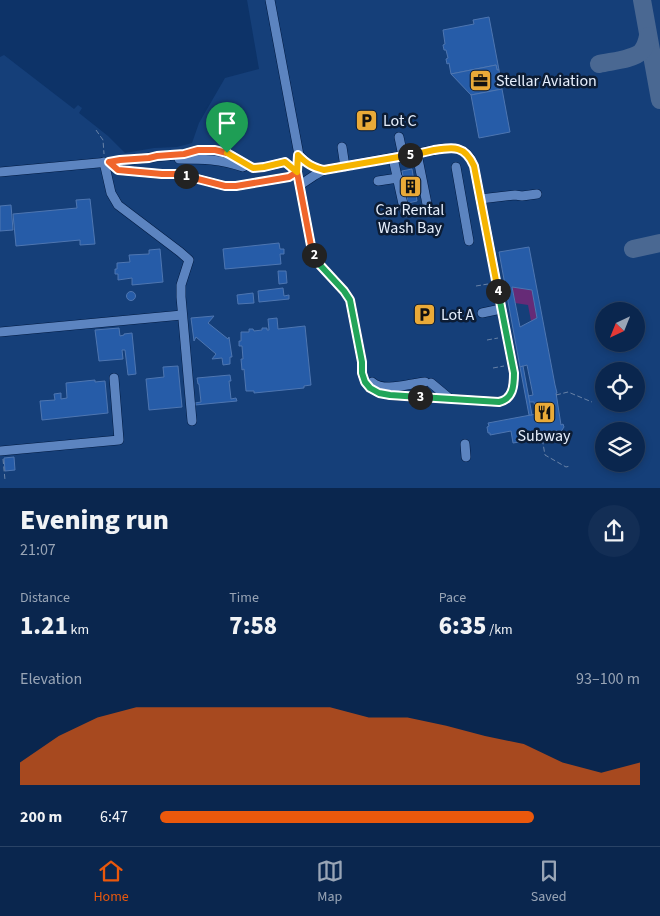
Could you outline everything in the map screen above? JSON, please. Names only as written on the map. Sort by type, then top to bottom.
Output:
[{"type":"street","points":[[270,0],[298,155],[297,172],[312,251],[320,265],[350,300],[362,362],[369,380],[376,386],[388,387],[428,382],[449,398]]},
{"type":"street","points":[[399,137],[403,156]]},
{"type":"street","points":[[342,147],[345,167]]},
{"type":"street","points":[[300,184],[324,170],[446,148],[457,148],[464,151],[474,166],[514,373],[514,387],[511,393],[505,400],[499,402],[379,393],[370,388],[365,382],[362,373],[362,362]]},
{"type":"street","points":[[149,158],[167,160],[198,150],[215,150],[227,153],[253,168],[285,162],[297,172]]},
{"type":"street","points":[[393,158],[404,213],[428,209],[417,154]]},
{"type":"street","points":[[298,155],[307,164],[324,170]]},
{"type":"street","points":[[0,172],[105,160],[184,156]]},
{"type":"street","points":[[184,156],[178,165],[179,170],[186,176]]},
{"type":"street","points":[[105,160],[118,170],[176,174],[225,186],[236,186],[289,177],[297,172]]},
{"type":"street","points":[[105,160],[111,193],[118,205],[189,260],[181,285],[192,421]]},
{"type":"street","points":[[275,165],[272,173],[276,179]]},
{"type":"street","points":[[456,167],[469,241]]},
{"type":"street","points":[[378,181],[398,178]]},
{"type":"street","points":[[480,199],[537,194]]},
{"type":"street","points":[[482,313],[501,309]]},
{"type":"street","points":[[0,332],[182,315]]},
{"type":"street","points":[[1,451],[123,442],[114,378]]},
{"type":"street","points":[[465,444],[466,457]]},
{"type":"path","points":[[96,130],[103,140],[105,160]]},
{"type":"path","points":[[476,286],[489,284]]},
{"type":"path","points":[[487,340],[500,338]]},
{"type":"path","points":[[493,368],[505,366]]},
{"type":"path","points":[[556,395],[568,392],[592,402]]},
{"type":"path","points":[[541,432],[545,455],[566,468],[570,466]]},
{"type":"path","points":[[1,451],[5,480]]},
{"type":"shaded area","points":[[247,0],[660,0],[660,488],[0,488],[0,57],[4,55],[74,109],[78,105],[82,108],[79,113],[108,136],[125,153],[154,148],[177,147],[192,143],[199,123],[225,78],[259,69]]},
{"type":"shaded area","points":[[512,287],[532,290],[537,318],[531,321],[528,305],[515,303]]},
{"type":"building","points":[[489,17],[499,70],[497,70],[496,65],[451,74],[449,63],[447,64],[446,50],[444,50],[443,45],[445,44],[443,30],[474,24],[473,20]]},
{"type":"building","name":"Stellar Aviation","points":[[496,65],[497,70],[499,70],[502,89],[471,95],[451,74]]},
{"type":"building","points":[[502,89],[510,132],[479,138],[471,95]]},
{"type":"building","name":"Car Rental Wash Bay","points":[[412,169],[417,201],[408,203],[402,171]]},
{"type":"building","points":[[90,199],[95,244],[80,245],[80,240],[16,246],[13,214],[77,208],[76,200]]},
{"type":"building","points":[[11,205],[13,230],[0,231],[0,206]]},
{"type":"building","points":[[279,243],[280,249],[284,249],[284,254],[280,254],[281,264],[225,269],[223,249]]},
{"type":"building","points":[[529,247],[557,393],[561,425],[563,424],[564,427],[560,433],[557,431],[531,434],[532,440],[513,443],[511,431],[490,435],[487,427],[489,426],[488,423],[536,414],[534,402],[529,402],[528,396],[533,395],[527,365],[520,367],[499,252]],"holes":[[[512,287],[532,290],[537,318],[520,327]]]},
{"type":"building","points":[[160,249],[163,282],[132,285],[132,278],[118,280],[118,274],[115,274],[117,263],[130,262],[129,255],[149,254],[149,250]]},
{"type":"building","points":[[278,271],[286,271],[287,283],[279,284]]},
{"type":"building","points":[[283,288],[284,296],[289,295],[289,299],[259,302],[258,291]]},
{"type":"building","points":[[131,291],[136,296],[131,301],[126,296]]},
{"type":"building","points":[[253,293],[254,303],[238,304],[237,295]]},
{"type":"building","points":[[214,316],[208,323],[228,339],[229,337],[232,357],[230,357],[230,364],[223,365],[222,358],[212,359],[216,354],[196,337],[194,341],[191,318]]},
{"type":"building","points":[[277,318],[278,329],[305,326],[311,385],[304,386],[304,388],[254,393],[254,391],[246,391],[241,359],[243,359],[242,346],[239,346],[241,332],[249,332],[249,329],[254,331],[262,330],[262,328],[269,330],[268,319]]},
{"type":"building","points":[[119,328],[120,336],[132,333],[136,374],[128,375],[125,350],[122,350],[123,359],[99,361],[95,330]]},
{"type":"building","points":[[178,366],[182,407],[149,410],[146,379],[164,377],[163,367]]},
{"type":"building","points":[[523,366],[532,415],[529,415],[520,367]]},
{"type":"building","points":[[230,375],[231,399],[236,398],[237,401],[195,405],[195,403],[201,402],[197,378]]},
{"type":"building","points":[[95,380],[95,382],[105,381],[108,413],[42,420],[40,401],[55,400],[54,394],[61,393],[61,399],[67,398],[66,383]]},
{"type":"building","points":[[14,457],[15,470],[5,471],[4,458]]},
{"type":"taxiway","points":[[642,0],[660,100]]},
{"type":"taxiway","points":[[599,64],[638,54],[644,48],[648,36]]},
{"type":"taxiway","points":[[633,249],[660,243]]},
{"type":"place","name":"Stellar Aviation","points":[[480,81]]},
{"type":"place","name":"Lot C","points":[[367,121]]},
{"type":"place","name":"Car Rental Wash Bay","points":[[410,186]]},
{"type":"place","name":"Lot A","points":[[425,315]]},
{"type":"place","name":"Subway","points":[[544,412]]},
{"type":"route","points":[[227,153],[215,150],[198,150],[184,154],[109,162],[118,170],[176,174],[225,186],[236,186],[289,177],[297,172],[312,251],[320,265],[350,300],[362,362],[362,373],[365,382],[370,388],[379,393],[390,395],[499,402],[508,397],[514,387],[514,373],[474,166],[464,151],[457,148],[446,148],[324,170],[307,164],[298,155],[297,172],[285,162],[253,168],[227,153]]}]
